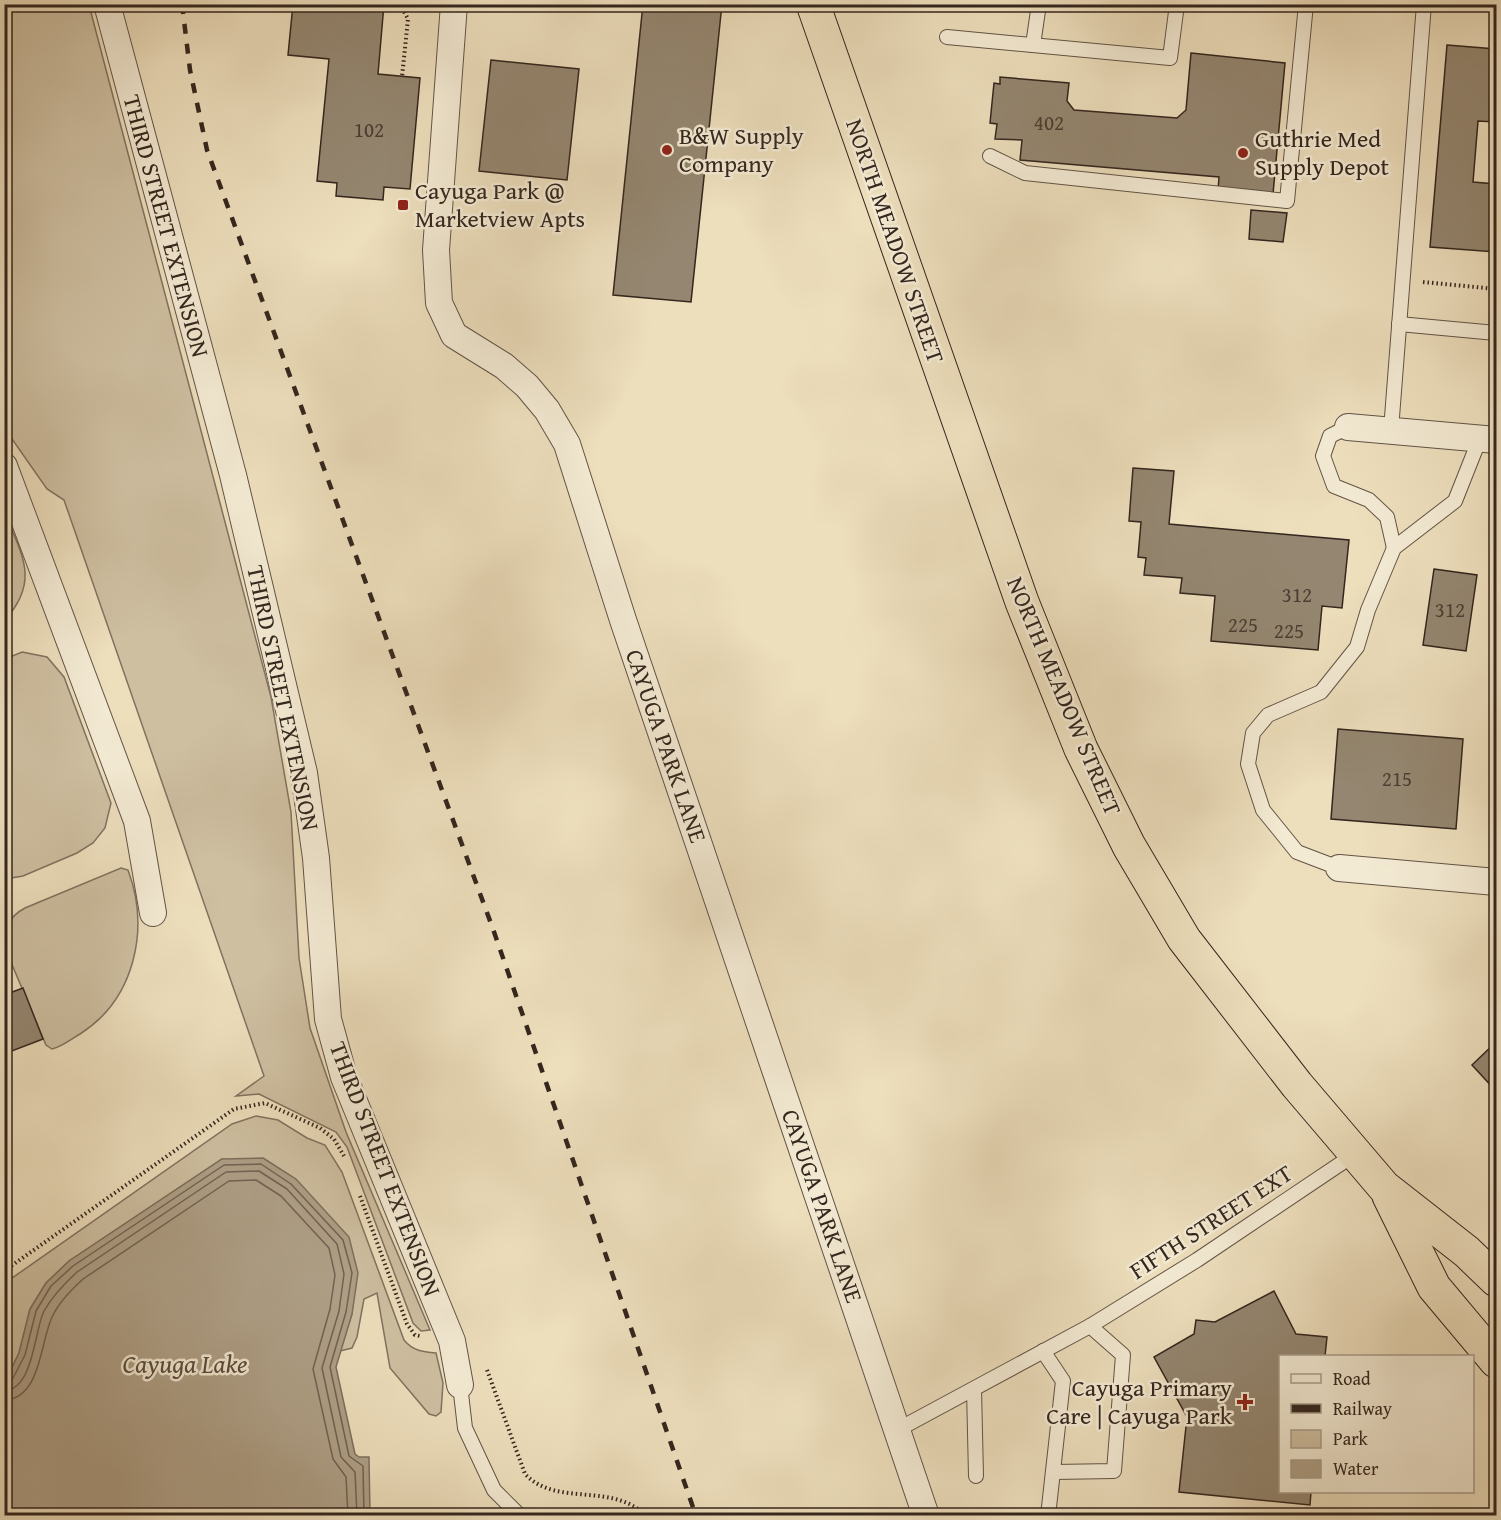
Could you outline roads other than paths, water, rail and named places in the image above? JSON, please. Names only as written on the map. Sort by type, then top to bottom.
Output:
[{"type":"highway","name":"NORTH MEADOW STREET","points":[[813,4],[1006,560],[1081,749],[1129,846],[1184,939],[1298,1085],[1356,1154],[1384,1187],[1467,1252],[1497,1280]]},
{"type":"highway","points":[[1384,1187],[1434,1287],[1497,1361]]},
{"type":"street","name":"THIRD STREET EXTENSION","points":[[107,4],[233,475],[304,773],[316,858],[328,1020],[344,1077],[452,1341],[460,1385]]},
{"type":"street","name":"CAYUGA PARK LANE","points":[[454,4],[436,250],[439,303],[454,335],[504,366],[527,386],[547,410],[567,444],[623,621],[926,1515]]},
{"type":"street","points":[[1348,426],[1488,439]]},
{"type":"street","points":[[4,466],[137,822],[153,913]]},
{"type":"street","points":[[1340,868],[1497,882]]},
{"type":"lane","points":[[1033,45],[1039,4]]},
{"type":"lane","points":[[947,37],[1170,58],[1177,4]]},
{"type":"lane","points":[[990,156],[1025,173],[1287,201],[1306,4]]},
{"type":"lane","points":[[1391,430],[1424,4]]},
{"type":"lane","points":[[1399,324],[1497,333]]},
{"type":"lane","points":[[1348,426],[1330,436],[1323,456],[1334,486],[1369,500],[1387,517],[1394,548]]},
{"type":"lane","points":[[1340,868],[1297,852],[1263,810],[1248,764],[1253,733],[1268,715],[1321,692],[1357,647],[1368,610],[1394,548],[1455,501],[1488,439]]},
{"type":"lane","name":"FIFTH STREET EXT","points":[[897,1430],[1090,1326],[1197,1260],[1356,1154]]},
{"type":"lane","points":[[1054,1472],[1114,1472],[1123,1355],[1090,1326]]},
{"type":"lane","points":[[1043,1351],[1063,1381],[1048,1515]]},
{"type":"lane","points":[[460,1385],[465,1428],[494,1490],[520,1515]]},
{"type":"lane","points":[[974,1389],[976,1476]]},
{"type":"water","name":"Cayuga Lake","points":[[263,1158],[296,1179],[349,1237],[358,1273],[352,1314],[336,1367],[355,1454],[359,1457],[369,1457],[370,1515],[5,1515],[5,1382],[19,1353],[30,1309],[46,1283],[69,1261],[222,1159]]},
{"type":"railway","points":[[182,4],[190,70],[207,150],[493,929],[696,1516]]},
{"type":"place","name":"B&W Supply Company","points":[[667,150]]},
{"type":"place","name":"Guthrie Med Supply Depot","points":[[1243,153]]},
{"type":"place","name":"Cayuga Park @ Marketview Apts","points":[[403,205]]},
{"type":"place","name":"Cayuga Primary Care | Cayuga Park","points":[[1245,1402]]}]
